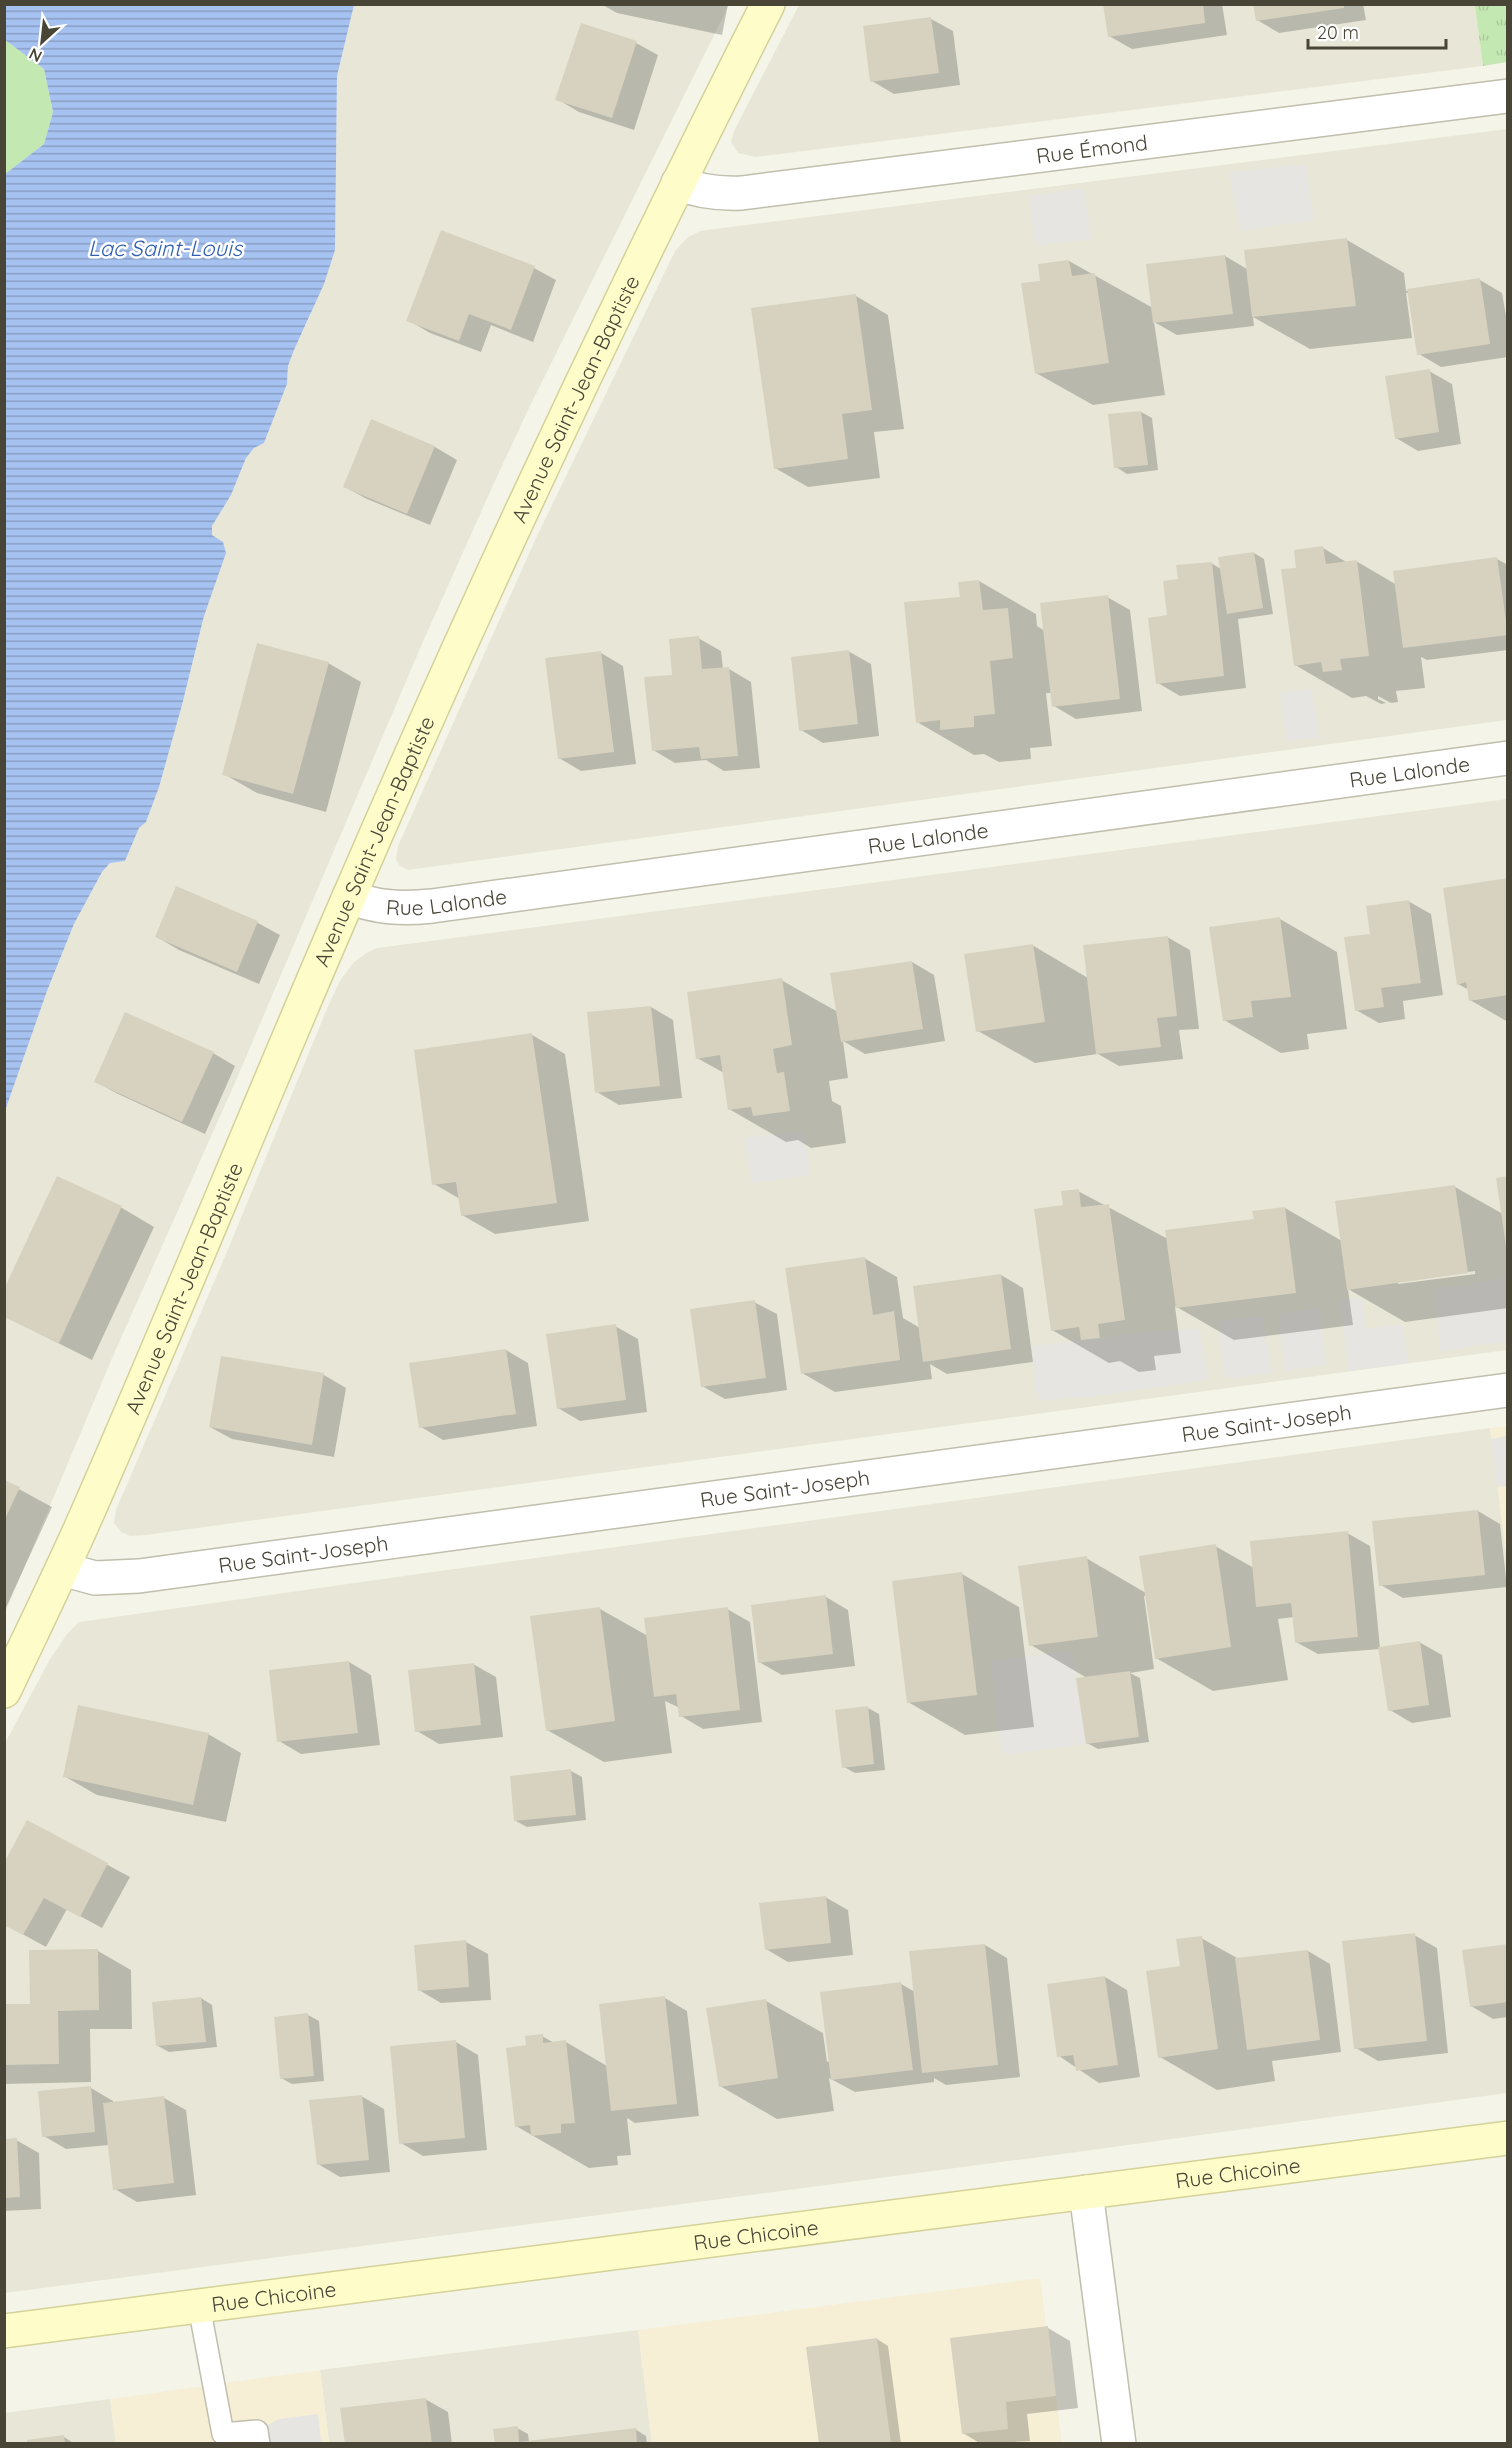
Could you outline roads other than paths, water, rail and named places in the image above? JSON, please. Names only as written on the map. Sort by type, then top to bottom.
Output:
[{"type":"street","name":"Avenue Saint-Jean-Baptiste","points":[[4,1690],[62,1569],[460,643],[562,422],[768,4]]},
{"type":"street","name":"Rue Émond","points":[[678,183],[698,191],[724,194],[742,193],[1508,96]]},
{"type":"street","name":"Rue Lalonde","points":[[349,897],[376,906],[393,908],[432,906],[1508,758]]},
{"type":"street","name":"Rue Saint-Joseph","points":[[62,1569],[95,1578],[139,1576],[1508,1390]]},
{"type":"street","name":"Rue Chicoine","points":[[4,2331],[1508,2138]]},
{"type":"street","points":[[1086,2192],[1119,2444]]},
{"type":"lane","points":[[199,2306],[223,2434],[257,2431],[259,2444]]},
{"type":"water","name":"Lac Saint-Louis","points":[[5,4],[354,5],[337,76],[335,250],[324,284],[288,366],[287,384],[264,443],[254,448],[246,458],[231,495],[212,526],[212,535],[223,542],[226,553],[204,616],[159,787],[146,822],[139,828],[125,861],[110,863],[102,872],[74,924],[47,991],[5,1111],[4,175],[44,144],[53,112],[44,69],[5,40]]}]
